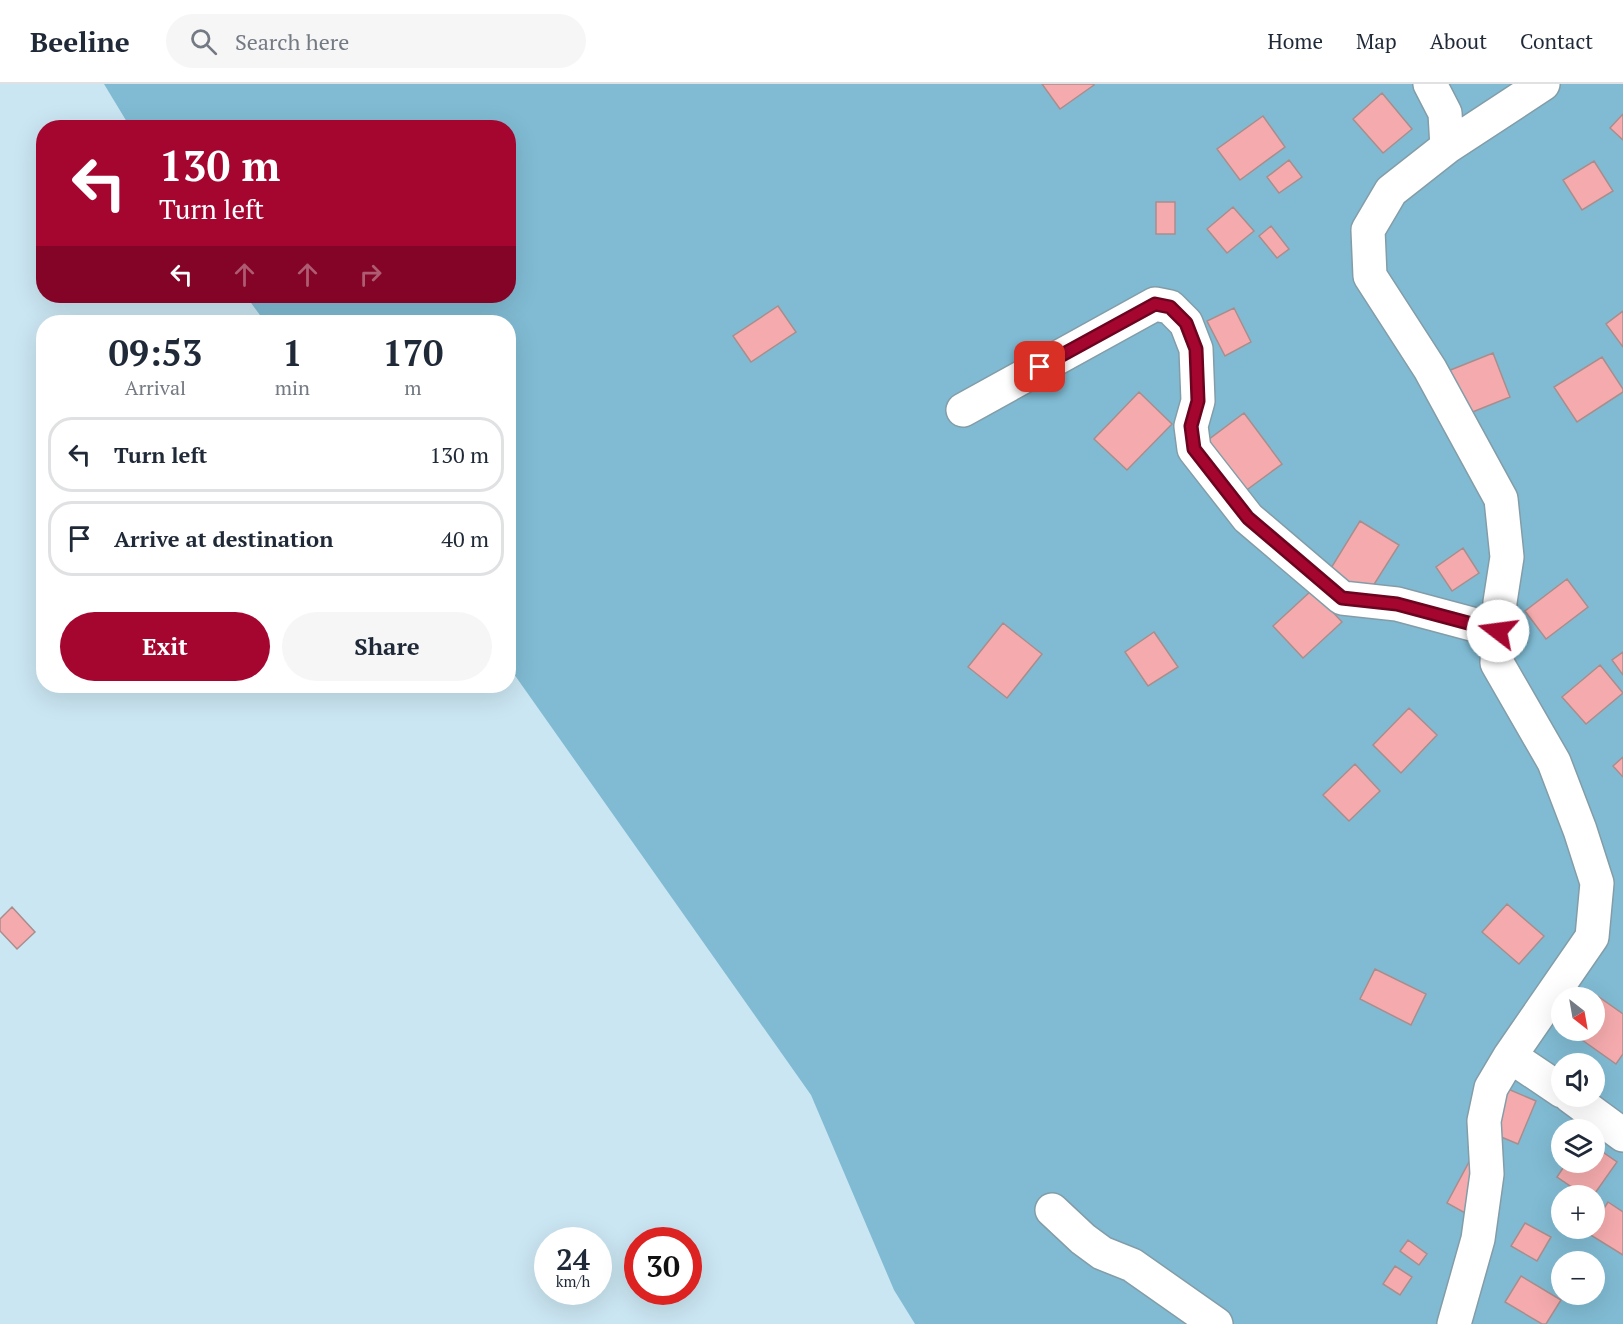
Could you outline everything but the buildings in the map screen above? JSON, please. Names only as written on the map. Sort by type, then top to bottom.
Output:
[{"type":"street","points":[[1430,84],[1445,113],[1447,147]]},
{"type":"street","points":[[1454,1324],[1478,1239],[1487,1174],[1484,1121],[1491,1088],[1510,1056],[1592,937],[1597,883],[1554,762],[1497,663],[1500,602],[1507,557],[1501,499],[1430,369],[1371,276],[1368,230],[1391,191],[1447,147],[1543,84]]},
{"type":"street","points":[[963,410],[1155,304],[1170,307],[1186,323],[1196,349],[1198,401],[1191,426],[1194,449],[1248,518],[1342,598],[1397,604],[1498,631]]},
{"type":"street","points":[[1510,1056],[1551,1084]]},
{"type":"street","points":[[1585,1107],[1623,1135]]},
{"type":"street","points":[[1052,1210],[1102,1253],[1132,1266],[1216,1324]]},
{"type":"shaded area","points":[[104,84],[1623,84],[1623,1324],[915,1324],[894,1290],[811,1095],[516,677],[516,315],[260,315],[251,303],[516,303],[516,120],[126,120]]},
{"type":"route","points":[[1040,367],[1155,304],[1170,307],[1186,323],[1196,349],[1198,401],[1191,426],[1194,449],[1248,518],[1342,598],[1397,604],[1498,631]]}]
